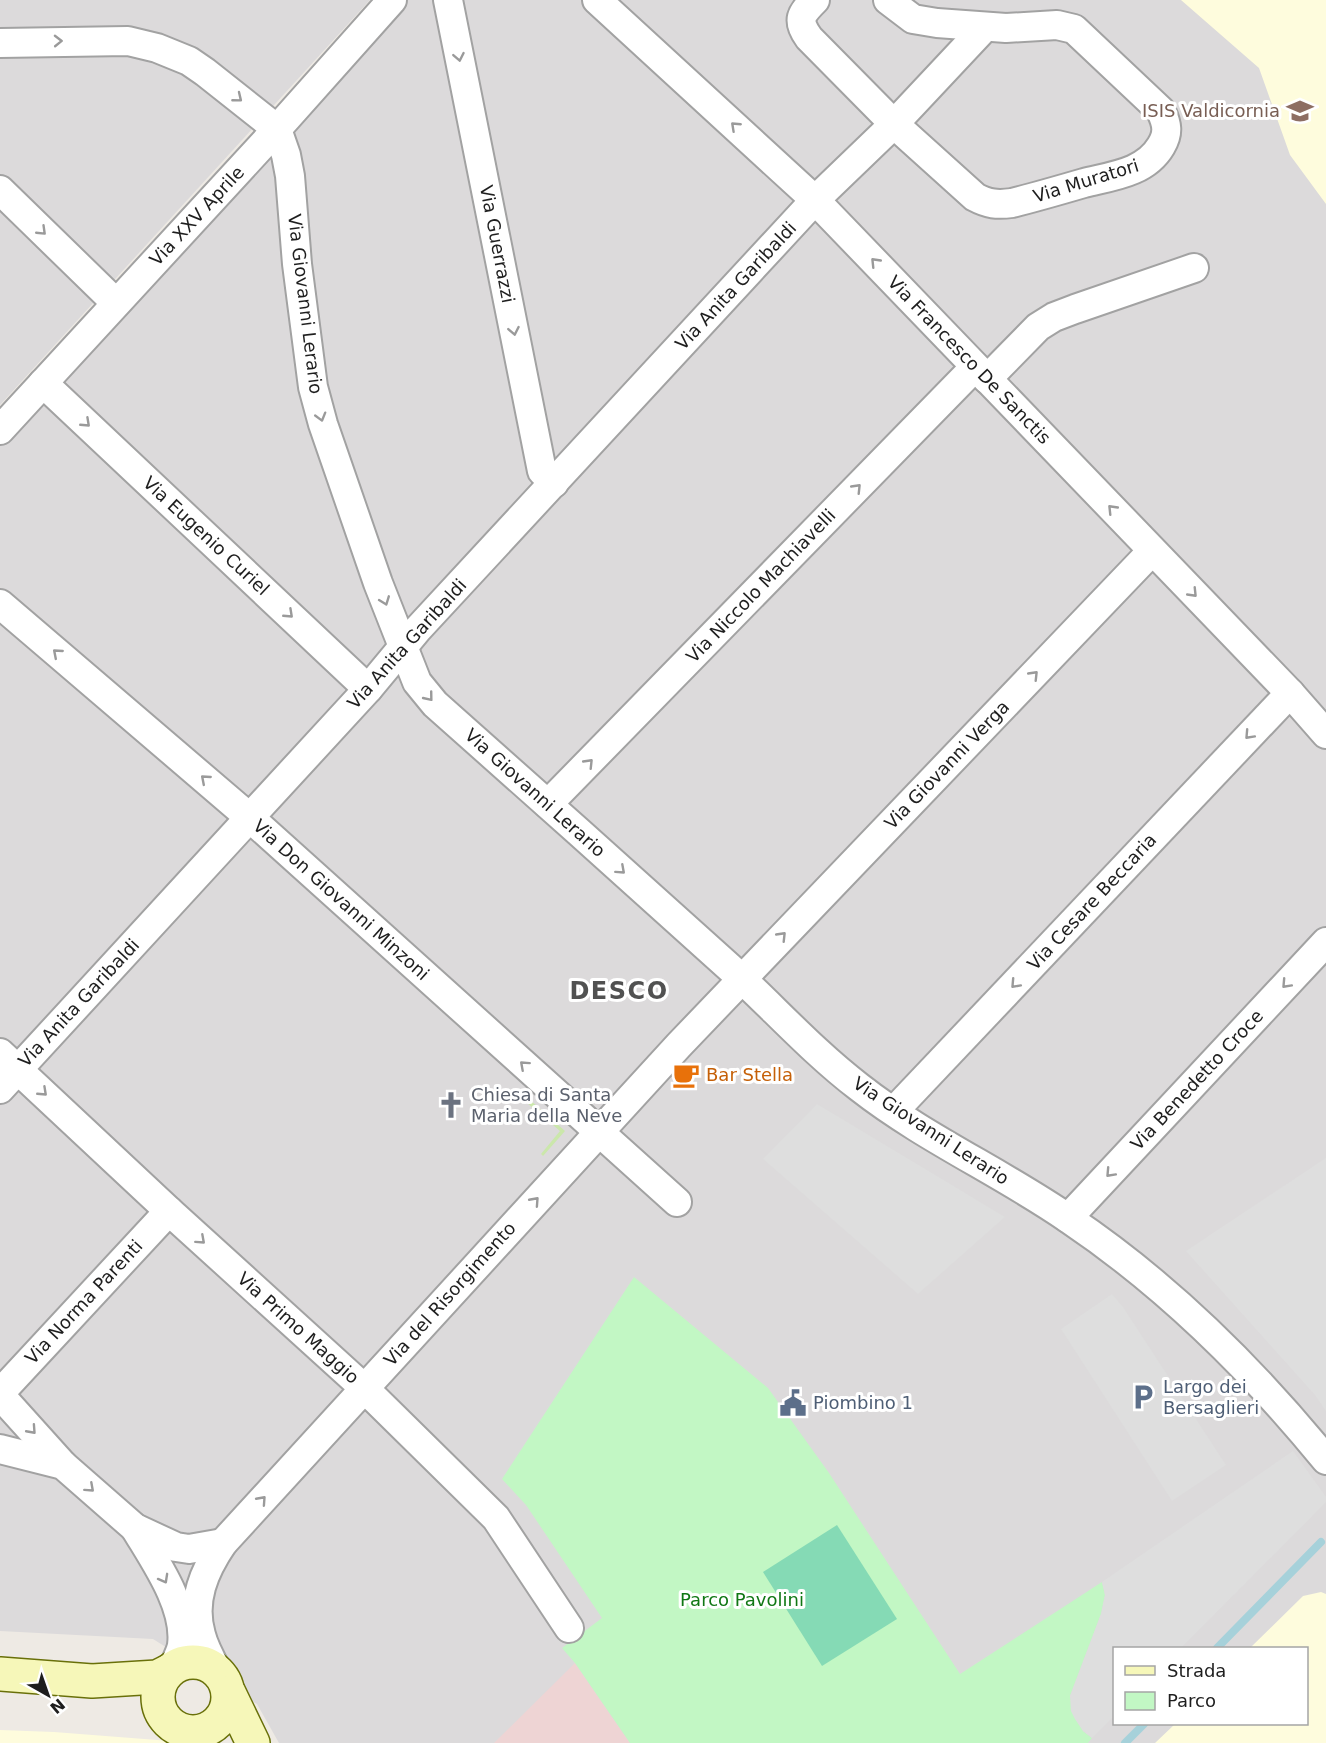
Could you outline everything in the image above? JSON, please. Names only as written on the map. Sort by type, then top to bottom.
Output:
[{"type":"street","name":"Via XXV Aprile","points":[[0,430],[277,129],[392,0]]},
{"type":"street","name":"Via Guerrazzi","points":[[448,0],[542,471],[554,483]]},
{"type":"street","name":"Via Francesco De Sanctis","points":[[597,0],[815,200],[1290,693],[1326,734]]},
{"type":"street","name":"Via Muratori","points":[[814,0],[802,13],[801,19],[803,29],[809,38],[894,124],[975,197],[986,203],[998,205],[1012,203],[1136,169],[1153,157],[1165,139],[1166,123],[1161,111],[1074,29],[1057,25],[1006,28],[937,23],[913,19],[888,0]]},
{"type":"street","points":[[815,200],[894,124],[985,27]]},
{"type":"street","points":[[0,43],[128,41],[157,48],[189,61],[277,129]]},
{"type":"street","name":"Via Giovanni Lerario","points":[[277,129],[290,176],[297,264],[313,387],[323,424],[378,583],[417,682],[435,704],[742,979],[824,1058],[858,1086],[894,1112],[1068,1218],[1142,1273],[1248,1370],[1326,1460]]},
{"type":"street","points":[[0,190],[116,303]]},
{"type":"street","name":"Via Anita Garibaldi","points":[[6,1070],[249,817],[368,689],[403,645],[815,200]]},
{"type":"street","name":"Via Niccolo Machiavelli","points":[[548,804],[981,373],[1038,327],[1054,317],[1194,268]]},
{"type":"street","name":"Via Eugenio Curiel","points":[[43,383],[368,689]]},
{"type":"street","name":"Via Giovanni Verga","points":[[742,979],[1152,551]]},
{"type":"street","name":"Via Don Giovanni Minzoni","points":[[0,604],[249,817],[677,1202]]},
{"type":"street","name":"Via Cesare Beccaria","points":[[894,1112],[1290,693]]},
{"type":"street","name":"Via Benedetto Croce","points":[[1068,1218],[1326,942]]},
{"type":"street","name":"Via del Risorgimento","points":[[222,1681],[200,1633],[198,1600],[201,1584],[209,1564],[222,1543],[598,1132],[742,979]]},
{"type":"street","name":"Via Primo Maggio","points":[[6,1070],[169,1211],[364,1388],[496,1518],[569,1628]]},
{"type":"street","name":"Via Norma Parenti","points":[[0,1394],[169,1211]]},
{"type":"street","points":[[0,1394],[63,1465],[135,1528],[176,1547],[189,1549],[222,1543]]},
{"type":"street","points":[[0,1449],[63,1465]]},
{"type":"street","points":[[135,1528],[173,1594],[182,1626],[182,1647],[170,1670],[163,1677],[158,1698],[159,1708],[185,1731]]},
{"type":"street","points":[[0,1674],[92,1681],[157,1677],[184,1662],[195,1661],[206,1664],[222,1681],[253,1743]]},
{"type":"street","points":[[92,1681],[185,1731],[198,1732],[217,1723],[224,1714],[228,1704],[222,1681]]},
{"type":"shaded area","points":[[0,0],[370,0],[0,405]]},
{"type":"shaded area","points":[[404,0],[1326,0],[1326,1743],[279,1743],[257,1704],[153,1639],[0,1631],[0,444]]},
{"type":"shaded area","name":"ISIS Valdicornia","points":[[1181,0],[1326,0],[1326,204],[1290,155],[1259,68]]},
{"type":"shaded area","points":[[817,1104],[1005,1217],[918,1294],[763,1159]]},
{"type":"shaded area","points":[[1326,1158],[1326,1411],[1315,1395],[1186,1251]]},
{"type":"shaded area","name":"Largo dei Bersaglieri","points":[[1112,1294],[1123,1307],[1226,1465],[1172,1501],[1061,1329]]},
{"type":"shaded area","points":[[1293,1451],[1326,1497],[1326,1502],[1182,1647],[1113,1647],[1113,1717],[1092,1738],[1083,1731],[1075,1719],[1071,1711],[1070,1696],[1101,1614],[1105,1595],[1102,1582]]},
{"type":"shaded area","points":[[1321,1592],[1326,1594],[1326,1743],[1155,1743],[1174,1725],[1308,1725],[1308,1647],[1251,1647],[1303,1596]]},
{"type":"shaded area","points":[[575,1663],[630,1743],[494,1743]]},
{"type":"shaded area","points":[[0,1730],[54,1732],[175,1743],[0,1743]]},
{"type":"green space","points":[[522,1093],[565,1131],[543,1156],[541,1154],[560,1131],[519,1096]]},
{"type":"green space","name":"Parco Pavolini","points":[[634,1277],[768,1388],[829,1473],[960,1674],[1102,1582],[1105,1595],[1101,1614],[1070,1696],[1083,1731],[1092,1738],[1088,1743],[630,1743],[575,1663],[562,1648],[602,1618],[526,1505],[502,1479]]},
{"type":"green space","points":[[837,1525],[897,1619],[822,1666],[763,1572]]},
{"type":"waterway","points":[[1218,1647],[1321,1542]]},
{"type":"waterway","points":[[1125,1743],[1143,1725]]},
{"type":"place","name":"ISIS Valdicornia","points":[[1300,111]]},
{"type":"place","name":"Bar Stella","points":[[686,1075]]},
{"type":"place","name":"Chiesa di Santa Maria della Neve","points":[[451,1105]]},
{"type":"place","name":"Largo dei Bersaglieri","points":[[1143,1397]]},
{"type":"place","name":"Piombino 1","points":[[793,1403]]},
{"type":"district","name":"DESCO","points":[[619,991]]}]
